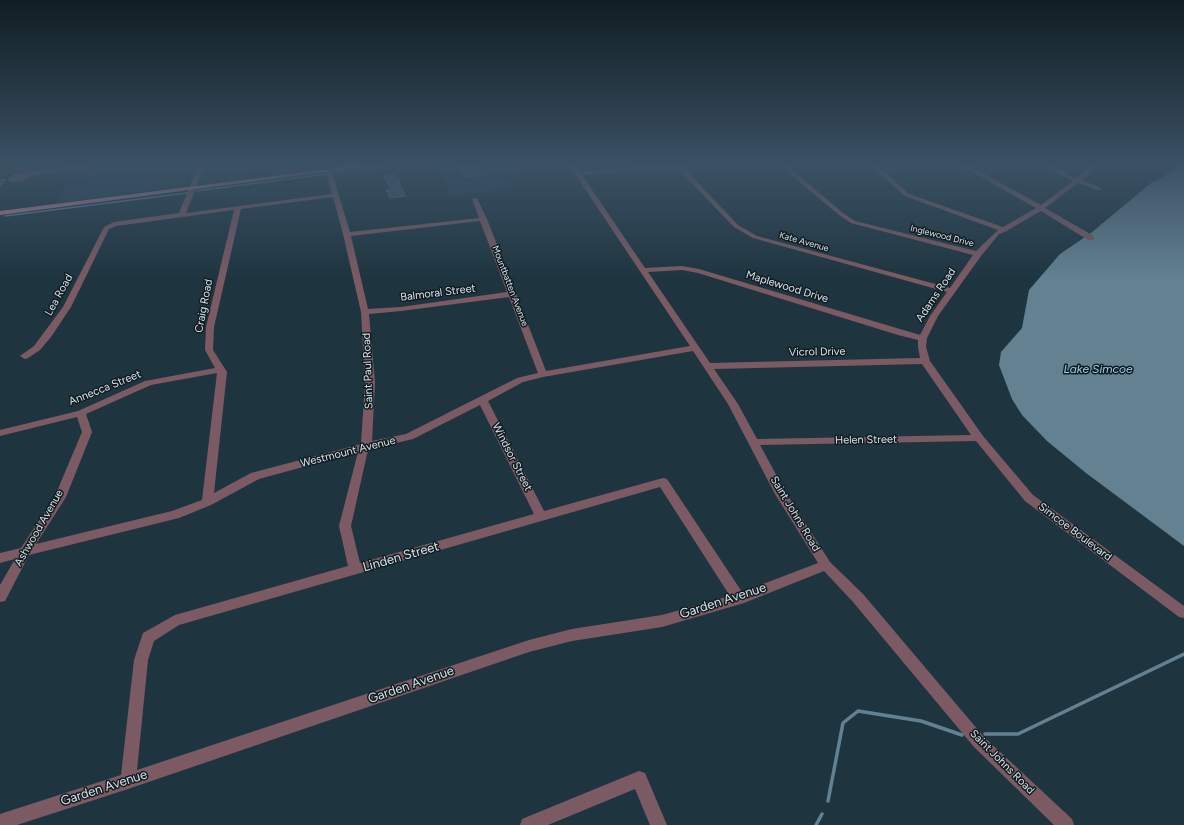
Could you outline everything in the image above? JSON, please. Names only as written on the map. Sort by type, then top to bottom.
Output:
[{"type":"main road","points":[[1,214],[86,202]]},
{"type":"street","points":[[187,202],[182,215],[279,202]]},
{"type":"street","name":"Saint Paul Road","points":[[338,202],[365,312],[370,383],[370,417],[366,446],[362,454],[345,526],[355,570]]},
{"type":"street","name":"Mountbatten Avenue","points":[[477,202],[543,374]]},
{"type":"street","name":"Saint Johns Road","points":[[597,202],[709,366],[733,404],[781,494],[826,564],[858,598],[979,742],[1066,825]]},
{"type":"street","name":"Kate Avenue","points":[[714,202],[736,226],[755,238],[953,291]]},
{"type":"street","name":"Inglewood Drive","points":[[827,202],[853,222],[978,254]]},
{"type":"street","points":[[928,202],[1005,230]]},
{"type":"street","points":[[1031,202],[1091,238]]},
{"type":"street","name":"Adams Road","points":[[978,438],[925,361],[922,347],[923,338],[934,316],[978,254],[997,233],[1005,230],[1048,202]]},
{"type":"street","name":"Craig Road","points":[[221,370],[209,350],[210,327],[238,208]]},
{"type":"street","name":"Lea Road","points":[[25,356],[37,348],[44,340],[67,307],[106,228],[114,224],[182,215]]},
{"type":"street","points":[[347,234],[484,219]]},
{"type":"street","name":"Maplewood Drive","points":[[643,270],[682,268],[699,271],[901,333],[923,338]]},
{"type":"street","name":"Balmoral Street","points":[[365,312],[402,309],[513,294]]},
{"type":"street","name":"Westmount Avenue","points":[[0,558],[175,515],[207,502],[255,476],[366,446],[409,437],[520,380],[543,374],[696,348]]},
{"type":"street","name":"Vicrol Drive","points":[[709,366],[925,361]]},
{"type":"street","points":[[207,502],[222,372],[221,370]]},
{"type":"street","name":"Annecca Street","points":[[0,434],[81,413],[148,383],[221,370]]},
{"type":"street","name":"Windsor Street","points":[[482,399],[541,516]]},
{"type":"street","name":"Ashwood Avenue","points":[[0,597],[25,552],[60,497],[87,432],[81,413]]},
{"type":"street","name":"Helen Street","points":[[754,442],[978,438]]},
{"type":"street","name":"Simcoe Boulevard","points":[[978,438],[1029,498],[1184,613]]},
{"type":"street","name":"Linden Street","points":[[128,781],[141,660],[148,637],[175,622],[662,482],[739,599]]},
{"type":"street","name":"Garden Avenue","points":[[0,822],[128,781],[529,646],[572,635],[662,620],[739,599],[826,564]]},
{"type":"street","points":[[528,825],[639,779],[659,825]]},
{"type":"water","name":"Lake Simcoe","points":[[1128,202],[1184,202],[1184,546],[1086,473],[1047,441],[1022,415],[1012,399],[999,365],[1001,352],[1022,328],[1029,290],[1060,254],[1091,233]]},
{"type":"waterway","points":[[5,216],[112,202]]},
{"type":"waterway","points":[[985,734],[1018,734],[1184,654]]},
{"type":"waterway","points":[[828,801],[843,723],[858,711],[921,721],[962,735]]},
{"type":"waterway","points":[[816,825],[822,814]]}]
